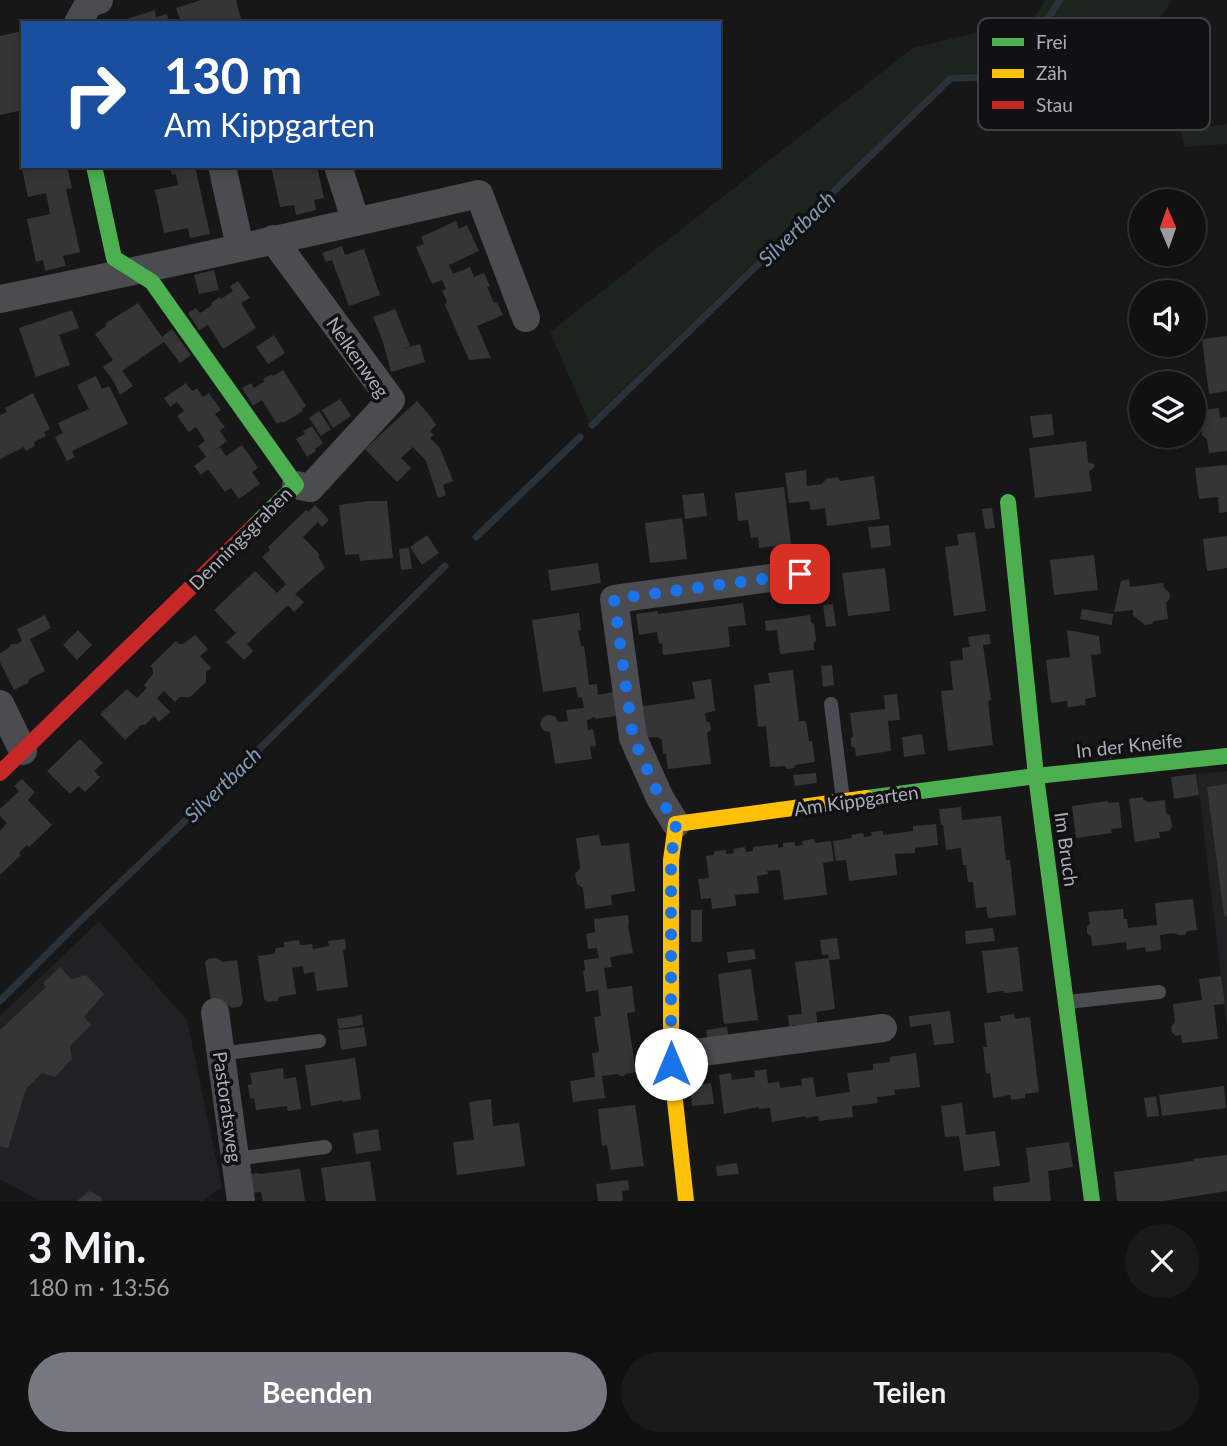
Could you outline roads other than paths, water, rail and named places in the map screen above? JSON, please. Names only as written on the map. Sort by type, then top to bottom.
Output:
[{"type":"street","points":[[79,21],[89,3],[99,0]]},
{"type":"street","name":"Denningsgraben","points":[[0,773],[296,485],[152,282],[114,258],[94,168]]},
{"type":"street","points":[[222,168],[240,247]]},
{"type":"street","points":[[339,168],[356,222]]},
{"type":"street","points":[[0,299],[134,272],[479,194],[526,318]]},
{"type":"street","name":"Nelkenweg","points":[[273,239],[391,400],[310,488],[296,485]]},
{"type":"street","name":"Im Bruch","points":[[1008,502],[1036,776],[1092,1201]]},
{"type":"street","points":[[687,1201],[671,1064],[671,859],[676,824],[660,798],[633,738],[614,599],[800,574]]},
{"type":"street","points":[[0,704],[23,751]]},
{"type":"street","name":"In der Kneife","points":[[1036,776],[1227,756]]},
{"type":"street","name":"Am Kippgarten","points":[[676,824],[1036,776]]},
{"type":"street","name":"Pastoratsweg","points":[[215,1012],[241,1201]]},
{"type":"street","points":[[671,1064],[688,1054],[883,1028]]},
{"type":"lane","points":[[831,704],[843,802]]},
{"type":"lane","points":[[1066,1002],[1159,992]]},
{"type":"lane","points":[[220,1054],[319,1041]]},
{"type":"lane","points":[[235,1159],[325,1147]]},
{"type":"waterway","name":"Silvertbach","points":[[1049,18],[1060,0]]},
{"type":"waterway","name":"Silvertbach","points":[[592,425],[951,78],[978,78]]},
{"type":"waterway","name":"Silvertbach","points":[[476,537],[580,437]]},
{"type":"waterway","name":"Silvertbach","points":[[0,1001],[445,566]]}]
